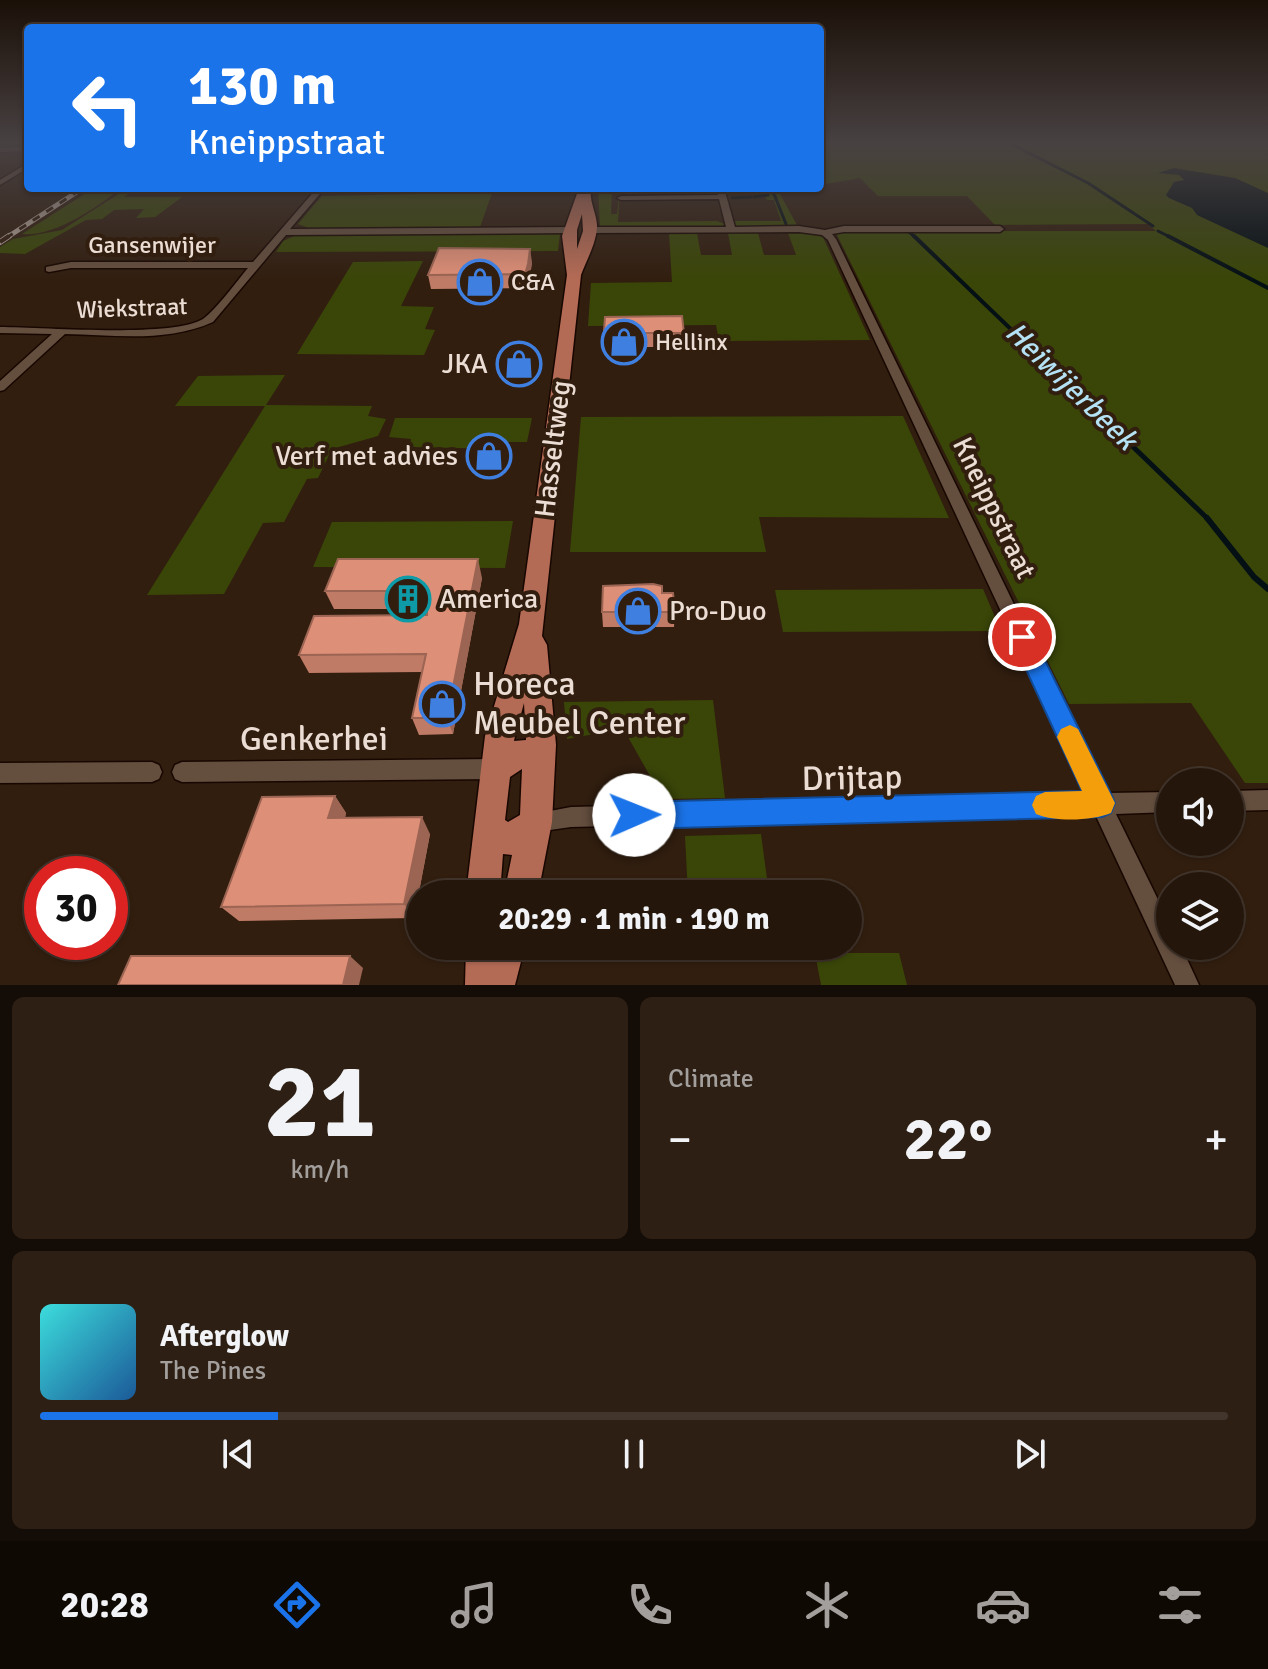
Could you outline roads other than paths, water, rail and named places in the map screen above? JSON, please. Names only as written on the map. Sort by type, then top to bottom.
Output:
[{"type":"main road","name":"Hasseltweg","points":[[574,275],[590,240],[591,221],[584,195]]},
{"type":"main road","name":"Hasseltweg","points":[[484,880],[500,736],[532,624],[574,275],[572,221],[584,195]]},
{"type":"main road","points":[[571,230],[581,226],[591,230]]},
{"type":"main road","name":"Hasseltweg","points":[[524,880],[536,822],[540,763],[541,728],[532,624]]},
{"type":"main road","points":[[495,769],[518,754],[529,755],[540,763]]},
{"type":"main road","points":[[488,826],[500,839],[512,840],[525,834],[536,822]]},
{"type":"main road","points":[[484,960],[484,985]]},
{"type":"main road","points":[[496,985],[503,960]]},
{"type":"street","name":"Wiekstraat","points":[[0,387],[62,331],[190,330],[209,320],[318,192]]},
{"type":"street","points":[[621,198],[721,193],[731,229]]},
{"type":"street","points":[[591,230],[799,229],[825,233],[844,229],[1000,229]]},
{"type":"street","points":[[284,232],[571,230]]},
{"type":"street","name":"Kneippstraat","points":[[825,233],[832,239],[1187,985]]},
{"type":"street","name":"Gansenwijer","points":[[49,269],[71,265],[254,265]]},
{"type":"street","points":[[0,330],[62,331]]},
{"type":"street","name":"Genkerhei","points":[[182,772],[495,769]]},
{"type":"street","points":[[0,773],[152,772]]},
{"type":"street","points":[[1244,801],[1268,800]]},
{"type":"street","name":"Drijtap","points":[[536,822],[571,817],[1156,802]]},
{"type":"waterway","points":[[1096,188],[1153,226]]},
{"type":"waterway","name":"Heiwijerbeek","points":[[770,192],[774,194],[786,224]]},
{"type":"waterway","points":[[754,197],[768,195]]},
{"type":"waterway","points":[[732,198],[751,197]]},
{"type":"waterway","name":"Heiwijerbeek","points":[[908,231],[916,238]]},
{"type":"waterway","points":[[1158,231],[1168,236]]},
{"type":"waterway","name":"Heiwijerbeek","points":[[914,236],[1044,361]]},
{"type":"waterway","points":[[1168,236],[1172,238]]},
{"type":"waterway","points":[[1168,236],[1268,288]]},
{"type":"waterway","name":"Heiwijerbeek","points":[[1042,359],[1207,518]]},
{"type":"waterway","name":"Heiwijerbeek","points":[[1207,518],[1254,577],[1268,589]]},
{"type":"railway","points":[[6,238],[77,192]]},
{"type":"railway","points":[[0,242],[6,238]]},
{"type":"place","name":"C&A","points":[[480,282]]},
{"type":"place","name":"Hellinx","points":[[624,342]]},
{"type":"place","name":"JKA","points":[[519,364]]},
{"type":"place","name":"Verf met advies","points":[[489,456]]},
{"type":"place","name":"America","points":[[408,599]]},
{"type":"place","name":"Pro-Duo","points":[[638,611]]},
{"type":"place","name":"Horeca Meubel Center","points":[[442,704]]}]
